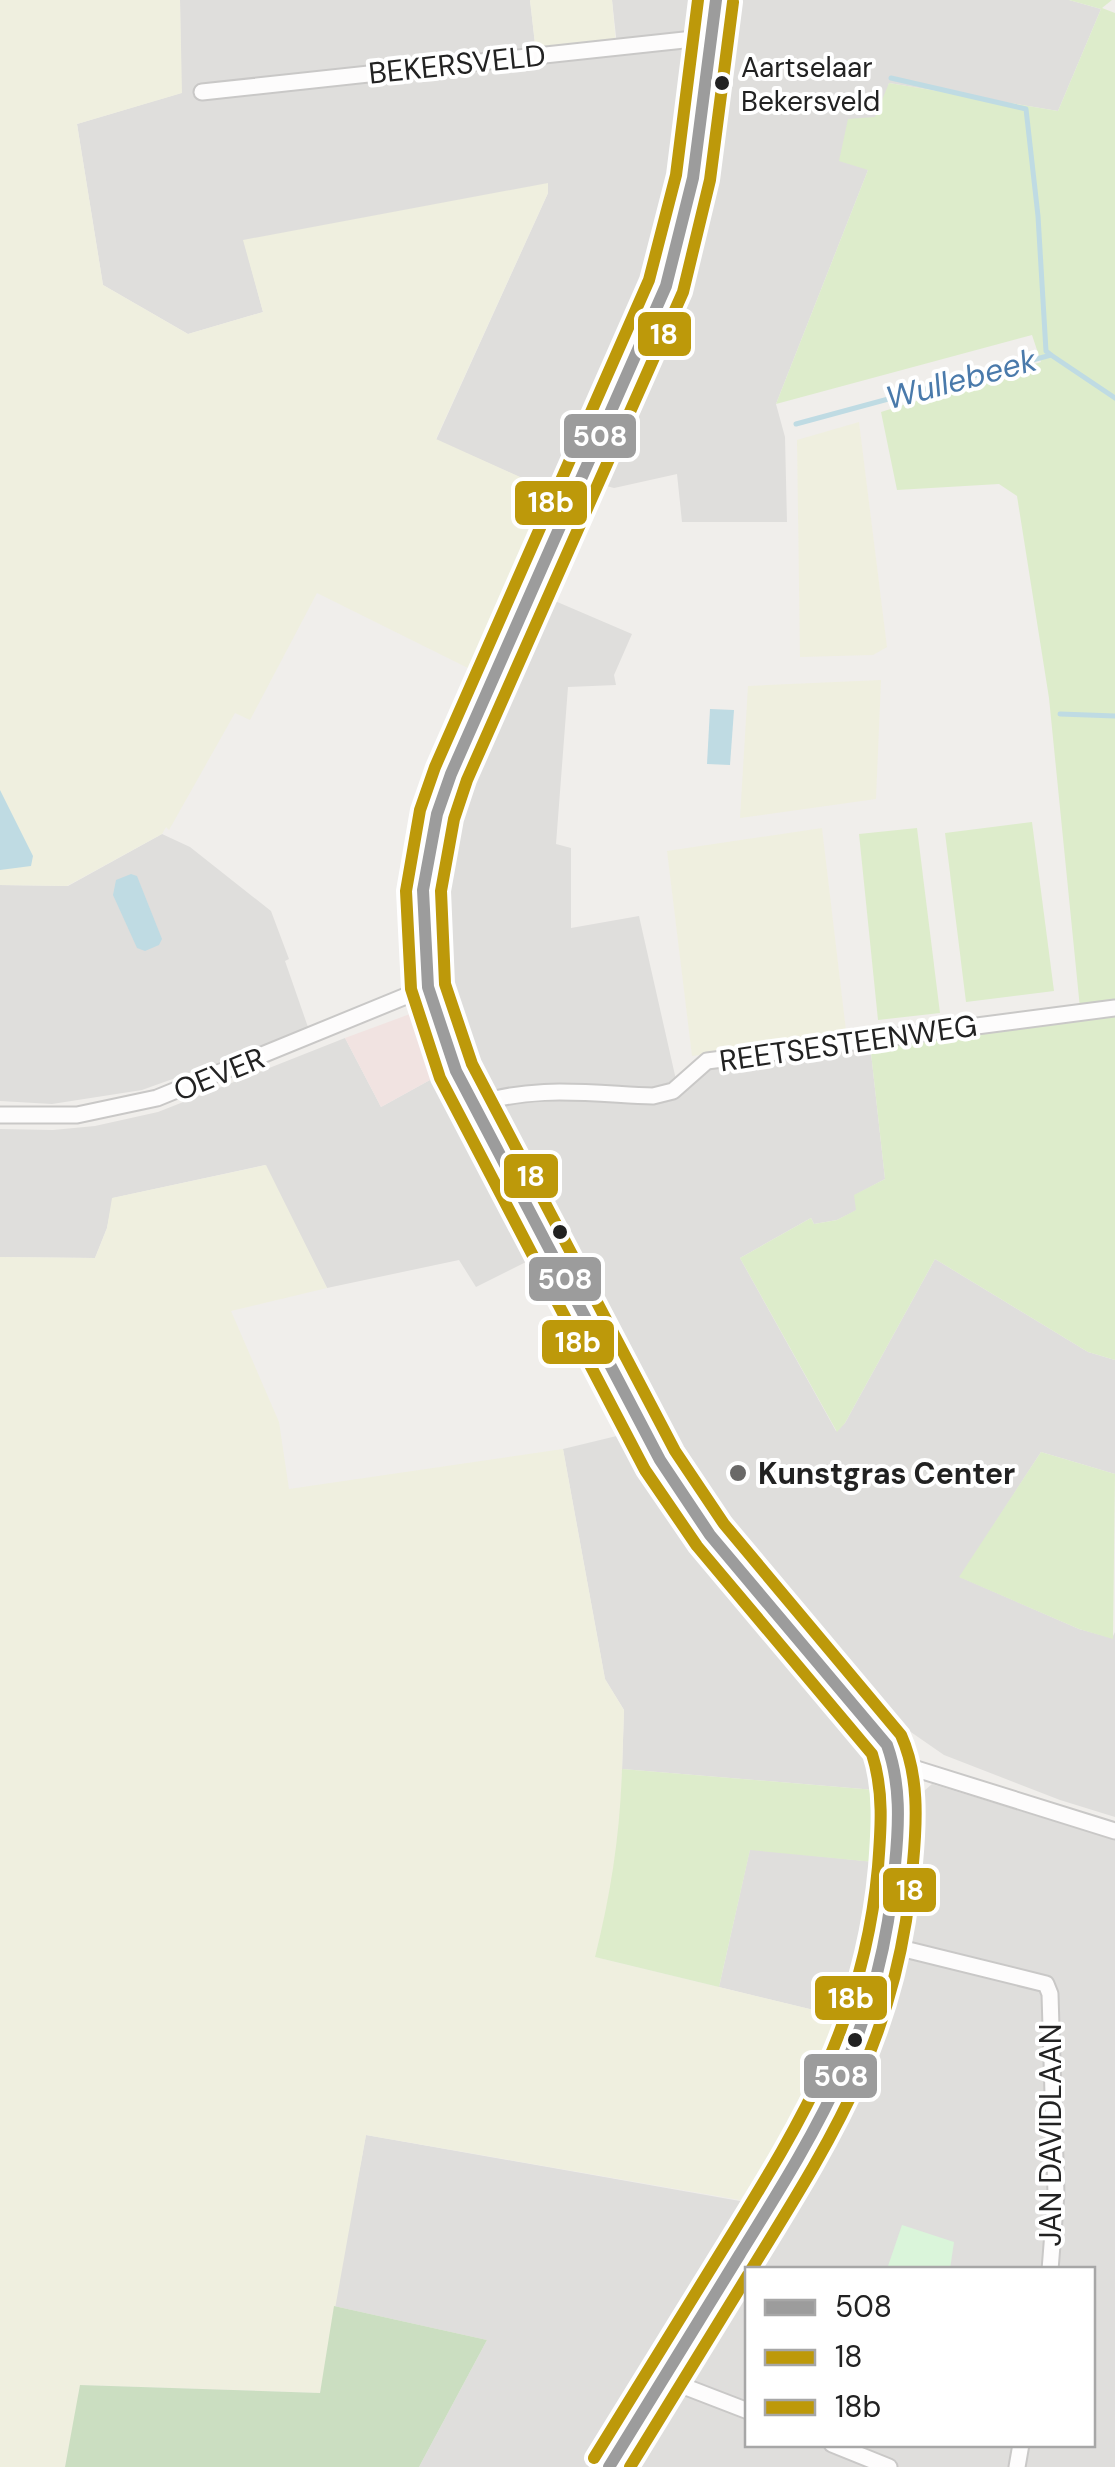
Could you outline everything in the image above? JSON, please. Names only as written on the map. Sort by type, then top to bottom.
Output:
[{"type":"street","points":[[609,2467],[836,2092],[875,1996],[888,1945],[898,1831],[894,1762],[877,1730],[710,1536],[660,1460],[456,1071],[428,988],[423,890],[436,814],[666,286],[693,178],[716,0]]},
{"type":"street","name":"BEKERSVELD","points":[[202,92],[712,37]]},
{"type":"street","name":"OEVER","points":[[0,1115],[77,1115],[157,1098],[428,988]]},
{"type":"street","name":"REETSESTEENWEG","points":[[474,1106],[497,1096],[526,1093],[653,1096],[673,1090],[707,1061],[1115,1008]]},
{"type":"street","points":[[894,1762],[1115,1831]]},
{"type":"street","name":"JAN DAVIDLAAN","points":[[888,1945],[1046,1984],[1050,1994],[1056,2194],[1050,2267]]},
{"type":"street","points":[[664,2379],[745,2411]]},
{"type":"street","points":[[840,2447],[890,2467]]},
{"type":"shaded area","points":[[180,0],[530,0],[536,53],[493,59],[500,68],[618,55],[612,0],[706,0],[701,65],[697,66],[667,232],[560,495],[436,440],[548,193],[244,241],[263,312],[188,334],[103,285],[77,124],[181,93]]},
{"type":"shaded area","points":[[735,0],[1069,0],[1101,9],[1058,111],[889,83],[868,170],[776,404],[785,437],[787,522],[682,522],[677,474],[614,488],[599,484],[685,266],[710,167]]},
{"type":"shaded area","points":[[548,598],[632,634],[614,675],[616,685],[568,687],[556,844],[571,848],[571,928],[639,916],[679,1093],[715,1064],[869,1035],[885,1179],[855,1195],[857,1210],[837,1220],[814,1224],[811,1218],[740,1258],[836,1431],[845,1423],[935,1259],[1088,1352],[1115,1360],[1115,1474],[1041,1452],[960,1577],[1079,1629],[1112,1638],[1115,1632],[1115,1817],[944,1755],[892,1719],[747,1549],[679,1452],[493,1104],[455,1007],[446,962],[444,877],[464,792]]},
{"type":"shaded area","points":[[162,834],[190,847],[271,911],[309,1030],[142,1090],[52,1104],[0,1101],[0,885],[68,886]]},
{"type":"shaded area","points":[[410,1014],[439,1075],[381,1107],[345,1038]]},
{"type":"shaded area","points":[[345,1038],[381,1107],[439,1075],[538,1256],[476,1287],[459,1260],[327,1288],[265,1165],[113,1198],[95,1258],[0,1257],[0,1129],[95,1126],[158,1112]]},
{"type":"shaded area","points":[[629,1433],[704,1554],[862,1735],[876,1757],[887,1791],[622,1769],[624,1710],[605,1679],[563,1449]]},
{"type":"shaded area","points":[[932,1784],[1115,1840],[1115,2467],[419,2467],[487,2340],[334,2306],[366,2135],[780,2208],[855,2087],[887,2010],[908,1917],[916,1798]]},
{"type":"shaded area","points":[[750,1849],[884,1863],[874,1950],[851,2019],[719,1987]]},
{"type":"green space","points":[[0,0],[180,0],[182,93],[77,124],[103,285],[188,334],[263,312],[243,240],[548,183],[548,193],[436,439],[560,495],[480,674],[317,593],[250,720],[235,713],[169,830],[166,827],[162,834],[67,886],[0,885]]},
{"type":"green space","points":[[530,0],[612,0],[616,44],[536,53]]},
{"type":"green space","points":[[1069,0],[1112,0],[1102,8],[1115,13],[1115,1360],[1088,1352],[935,1259],[837,1432],[740,1258],[811,1218],[814,1224],[837,1220],[856,1210],[854,1195],[885,1179],[869,1035],[1080,1008],[1049,698],[1017,496],[999,484],[897,490],[881,412],[1041,362],[1032,335],[776,404],[868,170],[839,161],[848,119],[875,117],[889,83],[1058,111],[1101,9]]},
{"type":"green space","points":[[859,422],[887,647],[873,655],[800,657],[797,440]]},
{"type":"green space","points":[[881,680],[876,799],[740,818],[748,686]]},
{"type":"green space","points":[[1032,822],[1054,991],[966,1002],[945,833]]},
{"type":"green space","points":[[822,828],[847,1039],[692,1056],[667,851]]},
{"type":"green space","points":[[917,828],[940,1013],[878,1020],[859,834]]},
{"type":"green space","points":[[266,1165],[327,1288],[231,1311],[279,1422],[289,1489],[563,1449],[605,1679],[624,1710],[620,1836],[595,1957],[851,2019],[817,2088],[740,2200],[366,2135],[320,2393],[81,2385],[65,2467],[0,2467],[0,1257],[95,1258],[107,1228],[112,1198]]},
{"type":"green space","points":[[1041,1452],[1115,1474],[1113,1639],[1079,1629],[959,1577]]},
{"type":"green space","points":[[622,1769],[887,1791],[884,1863],[750,1850],[719,1987],[595,1957],[614,1863]]},
{"type":"green space","points":[[902,2225],[954,2242],[950,2267],[888,2267]]},
{"type":"green space","points":[[334,2306],[487,2340],[419,2467],[65,2467],[80,2385],[320,2393]]},
{"type":"water","points":[[710,709],[734,710],[730,765],[707,764]]},
{"type":"water","points":[[0,790],[33,856],[31,866],[0,870]]},
{"type":"water","points":[[131,874],[137,876],[162,939],[159,945],[145,951],[137,948],[113,895],[116,880]]},
{"type":"waterway","points":[[891,78],[1026,109],[1038,216],[1046,351],[1051,355]]},
{"type":"waterway","name":"Wullebeek","points":[[796,424],[1051,355],[1115,398]]},
{"type":"waterway","points":[[1060,714],[1115,716]]},
{"type":"transit line","name":"18b","points":[[594,2458],[781,2153],[826,2065],[859,1973],[871,1922],[880,1839],[880,1796],[872,1754],[697,1546],[645,1470],[440,1078],[411,989],[406,891],[420,810],[435,767],[649,280],[676,175],[698,0]]},
{"type":"transit line","name":"508","points":[[609,2467],[797,2159],[843,2070],[877,1975],[888,1923],[897,1834],[897,1789],[887,1745],[710,1535],[660,1460],[456,1071],[428,987],[423,890],[437,814],[451,774],[666,286],[693,178],[716,0]]},
{"type":"transit line","name":"18","points":[[733,2],[710,180],[683,292],[467,780],[454,819],[441,891],[445,984],[472,1064],[675,1451],[724,1524],[901,1735],[911,1766],[915,1830],[906,1924],[879,2029],[837,2124],[753,2267]]},
{"type":"transit line","name":"18","points":[[630,2467],[745,2280]]},
{"type":"place","name":"Aartselaar Bekersveld","points":[[722,83]]},
{"type":"place","name":"Kunstgras Center","points":[[738,1473]]}]
